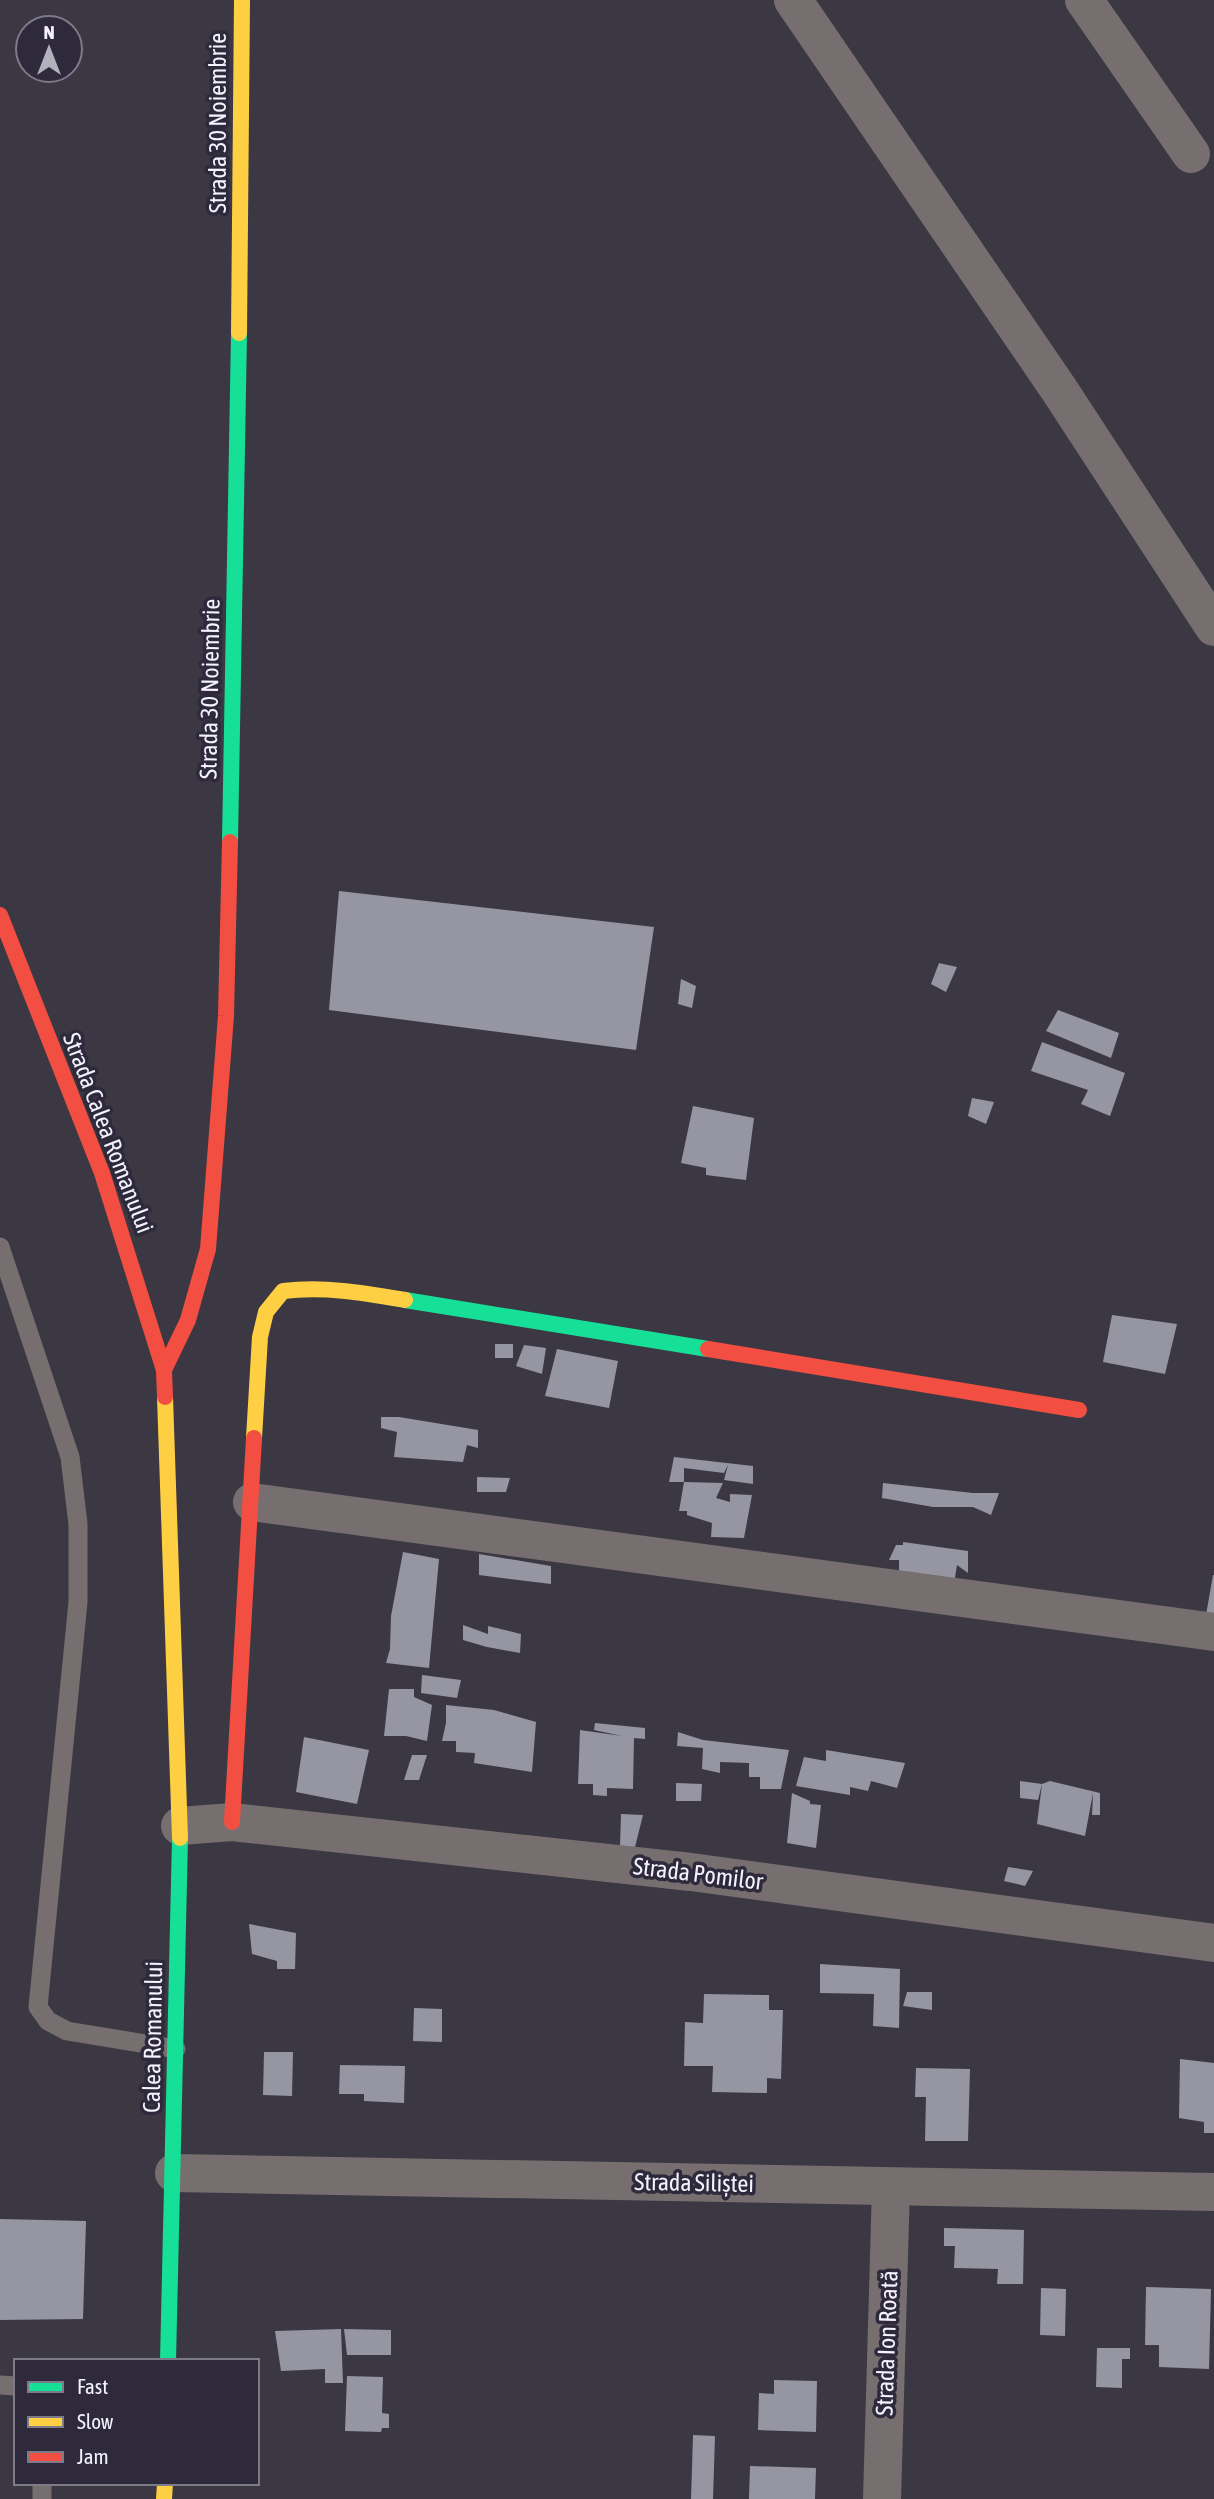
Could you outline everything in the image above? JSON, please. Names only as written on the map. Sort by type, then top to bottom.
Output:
[{"type":"main road","name":"Strada 30 Noiembrie","points":[[164,1370],[188,1320],[208,1249],[226,1016],[239,389],[242,0]]},
{"type":"main road","name":"Strada Calea Romanului","points":[[0,915],[102,1173],[164,1370]]},
{"type":"main road","points":[[232,1822],[260,1337],[267,1312],[283,1291],[310,1288],[343,1290],[1079,1410]]},
{"type":"main road","name":"Calea Romanului","points":[[164,1370],[180,1826],[169,2359]]},
{"type":"street","points":[[793,0],[1052,380],[1214,627]]},
{"type":"street","points":[[1084,0],[1191,154]]},
{"type":"street","points":[[252,1502],[1214,1632]]},
{"type":"street","name":"Strada Pomilor","points":[[180,1826],[232,1822],[691,1872],[1214,1943]]},
{"type":"street","name":"Strada Siliștei","points":[[174,2173],[1214,2192]]},
{"type":"street","name":"Strada Ion Roată","points":[[882,2499],[891,2187]]},
{"type":"lane","points":[[0,1247],[70,1457],[78,1524],[78,1602],[38,2007],[48,2021],[67,2031],[176,2049]]},
{"type":"building","points":[[339,891],[654,927],[636,1050],[329,1010]]},
{"type":"building","points":[[939,963],[957,967],[946,992],[931,984]]},
{"type":"building","points":[[681,979],[696,986],[692,1008],[678,1004]]},
{"type":"building","points":[[1058,1010],[1119,1033],[1111,1058],[1046,1031]]},
{"type":"building","points":[[1042,1042],[1125,1073],[1110,1116],[1081,1104],[1088,1090],[1031,1071]]},
{"type":"building","points":[[972,1098],[994,1102],[986,1124],[968,1116]]},
{"type":"building","points":[[693,1106],[754,1118],[746,1180],[706,1175],[706,1168],[681,1163]]},
{"type":"building","points":[[1112,1315],[1177,1324],[1165,1374],[1103,1362]]},
{"type":"building","points":[[495,1344],[513,1344],[513,1358],[495,1358]]},
{"type":"building","points":[[524,1345],[546,1348],[542,1374],[516,1366]]},
{"type":"building","points":[[557,1349],[618,1361],[609,1408],[545,1396]]},
{"type":"building","points":[[381,1417],[399,1417],[478,1430],[478,1448],[467,1445],[463,1462],[394,1457],[397,1432],[381,1428]]},
{"type":"building","points":[[674,1457],[753,1466],[753,1484],[724,1480],[728,1465],[724,1473],[684,1468],[684,1482],[669,1482]]},
{"type":"building","points":[[477,1477],[510,1478],[506,1492],[477,1492]]},
{"type":"building","points":[[684,1482],[723,1483],[716,1498],[730,1502],[730,1494],[752,1495],[744,1538],[711,1537],[712,1523],[687,1515],[687,1511],[679,1511]]},
{"type":"building","points":[[883,1483],[973,1493],[999,1493],[991,1515],[973,1507],[933,1507],[882,1498]]},
{"type":"building","points":[[903,1542],[968,1551],[968,1573],[957,1565],[953,1590],[899,1578],[899,1560],[889,1560],[896,1545],[903,1545]]},
{"type":"building","points":[[403,1552],[439,1559],[429,1668],[386,1663],[390,1649],[391,1616]]},
{"type":"building","points":[[479,1554],[551,1566],[551,1584],[479,1575]]},
{"type":"building","points":[[1214,1575],[1214,1616],[1206,1615]]},
{"type":"building","points":[[463,1625],[488,1634],[488,1626],[521,1634],[520,1653],[463,1640]]},
{"type":"building","points":[[422,1675],[461,1680],[457,1698],[421,1693]]},
{"type":"building","points":[[389,1689],[414,1689],[414,1697],[432,1705],[427,1741],[406,1736],[384,1736]]},
{"type":"building","points":[[446,1705],[494,1710],[536,1722],[532,1772],[474,1763],[475,1753],[456,1752],[456,1741],[442,1741]]},
{"type":"building","points":[[595,1723],[645,1728],[645,1739],[634,1738],[633,1789],[607,1788],[607,1796],[593,1795],[593,1784],[578,1784],[580,1730],[622,1736],[594,1730]]},
{"type":"building","points":[[678,1732],[703,1740],[789,1750],[781,1789],[760,1789],[760,1777],[749,1777],[749,1763],[720,1762],[720,1773],[702,1769],[703,1748],[677,1746]]},
{"type":"building","points":[[304,1737],[369,1750],[357,1804],[296,1792]]},
{"type":"building","points":[[826,1750],[905,1763],[897,1788],[871,1781],[868,1791],[850,1787],[850,1795],[796,1786],[804,1757],[826,1761]]},
{"type":"building","points":[[412,1755],[427,1755],[419,1780],[404,1780]]},
{"type":"building","points":[[1020,1781],[1042,1784],[1038,1800],[1020,1798]]},
{"type":"building","points":[[1050,1781],[1100,1793],[1100,1815],[1092,1815],[1093,1793],[1085,1836],[1037,1824],[1042,1784]]},
{"type":"building","points":[[676,1783],[702,1784],[701,1801],[676,1801]]},
{"type":"building","points":[[792,1793],[810,1801],[810,1804],[821,1805],[816,1848],[787,1843]]},
{"type":"building","points":[[621,1814],[643,1815],[635,1847],[620,1846]]},
{"type":"building","points":[[1008,1867],[1033,1871],[1025,1886],[1004,1881]]},
{"type":"building","points":[[249,1924],[296,1933],[295,1969],[277,1969],[277,1961],[252,1954]]},
{"type":"building","points":[[820,1964],[900,1969],[899,2028],[873,2026],[874,1994],[820,1993]]},
{"type":"building","points":[[907,1992],[932,1992],[932,2010],[903,2006]]},
{"type":"building","points":[[704,1994],[769,1995],[769,2010],[783,2010],[781,2079],[767,2078],[767,2093],[712,2092],[713,2066],[684,2066],[685,2022],[703,2023]]},
{"type":"building","points":[[414,2008],[442,2009],[442,2042],[413,2041]]},
{"type":"building","points":[[264,2052],[293,2052],[292,2096],[263,2095]]},
{"type":"building","points":[[1180,2059],[1214,2063],[1214,2133],[1204,2133],[1204,2122],[1179,2118]]},
{"type":"building","points":[[340,2065],[405,2066],[404,2103],[364,2101],[364,2094],[339,2094]]},
{"type":"building","points":[[916,2068],[970,2069],[968,2141],[925,2141],[926,2097],[915,2097]]},
{"type":"building","points":[[0,2219],[86,2221],[83,2319],[0,2320]]},
{"type":"building","points":[[944,2228],[1024,2230],[1023,2284],[997,2284],[998,2269],[954,2268],[955,2246],[944,2246]]},
{"type":"building","points":[[1146,2287],[1211,2289],[1209,2369],[1159,2367],[1159,2345],[1145,2345]]},
{"type":"building","points":[[1041,2288],[1066,2289],[1065,2336],[1040,2335]]},
{"type":"building","points":[[341,2329],[343,2383],[325,2383],[325,2369],[281,2371],[275,2331]]},
{"type":"building","points":[[344,2329],[391,2330],[391,2355],[347,2355]]},
{"type":"building","points":[[1097,2348],[1130,2348],[1130,2359],[1122,2359],[1122,2388],[1096,2387]]},
{"type":"building","points":[[347,2376],[383,2377],[382,2413],[389,2414],[389,2428],[382,2428],[381,2432],[345,2431]]},
{"type":"building","points":[[774,2380],[817,2381],[816,2432],[758,2430],[759,2393],[774,2394]]},
{"type":"building","points":[[693,2435],[715,2436],[713,2499],[691,2499]]},
{"type":"building","points":[[750,2466],[816,2468],[815,2499],[749,2499]]},
{"type":"traffic: fast","points":[[230,842],[239,333]]},
{"type":"traffic: fast","points":[[405,1300],[708,1349]]},
{"type":"traffic: fast","points":[[168,2359],[180,1838]]},
{"type":"traffic: slow","points":[[239,333],[242,0]]},
{"type":"traffic: slow","points":[[254,1438],[260,1337],[266,1312],[283,1291],[329,1290],[405,1300]]},
{"type":"traffic: slow","points":[[165,1397],[180,1838]]},
{"type":"traffic: slow","points":[[164,2499],[165,2485]]},
{"type":"traffic: jam","points":[[164,1370],[188,1320],[208,1249],[226,1016],[230,842]]},
{"type":"traffic: jam","points":[[0,915],[102,1173],[164,1370],[165,1397]]},
{"type":"traffic: jam","points":[[708,1349],[1079,1410]]},
{"type":"traffic: jam","points":[[232,1822],[254,1438]]}]
